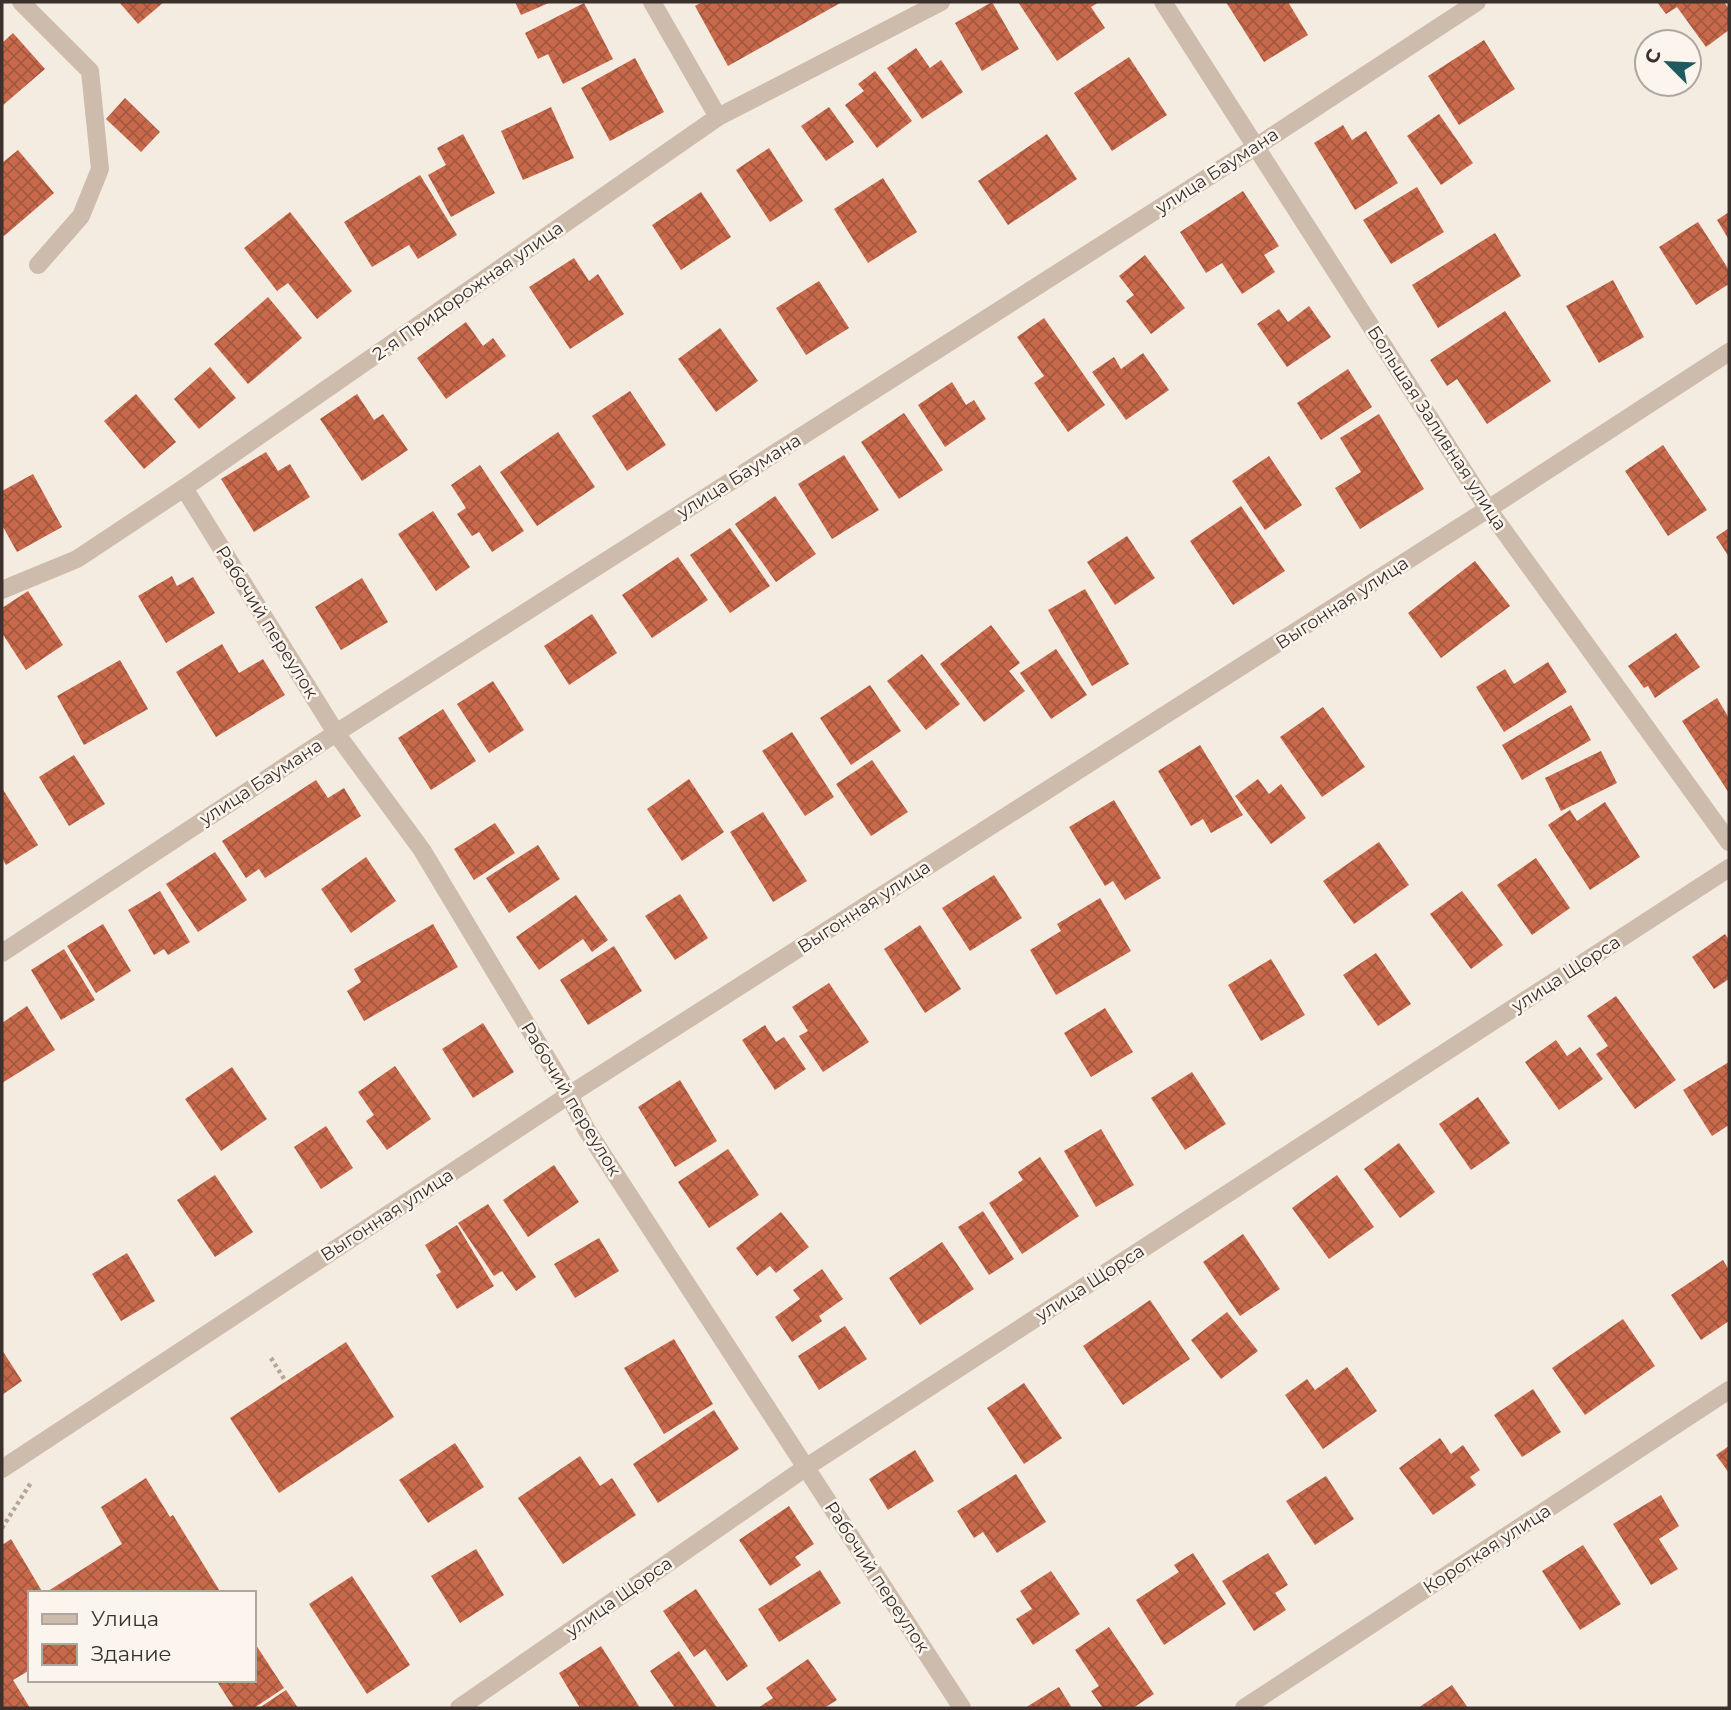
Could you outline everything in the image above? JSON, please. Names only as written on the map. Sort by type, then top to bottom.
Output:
[{"type":"street","points":[[21,2],[90,71],[100,169],[81,216],[38,265]]},
{"type":"street","points":[[652,2],[718,117]]},
{"type":"street","name":"2-я Придорожная улица","points":[[2,590],[77,559],[184,488],[718,117],[941,2]]},
{"type":"street","name":"Большая Заливная улица","points":[[1163,2],[1488,509],[1729,842]]},
{"type":"street","name":"улица Баумана","points":[[2,953],[336,733],[1257,146],[1478,2]]},
{"type":"street","name":"Выгонная улица","points":[[2,1469],[569,1095],[1488,509],[1729,352]]},
{"type":"street","name":"Рабочий переулок","points":[[184,488],[336,733],[422,849],[569,1095],[586,1129],[962,1708]]},
{"type":"street","name":"улица Щорса","points":[[459,1708],[805,1468],[1729,869]]},
{"type":"street","name":"Короткая улица","points":[[1244,1708],[1729,1390]]},
{"type":"path","points":[[271,1358],[286,1382]]},
{"type":"path","points":[[2,1528],[21,1501]]},
{"type":"building","points":[[119,2],[164,2],[138,24]]},
{"type":"building","points":[[515,2],[551,2],[521,15]]},
{"type":"building","points":[[702,2],[842,2],[728,66],[695,6]]},
{"type":"building","points":[[992,2],[1019,49],[982,71],[955,23]]},
{"type":"building","points":[[1018,2],[1099,2],[1091,7],[1105,28],[1057,61]]},
{"type":"building","points":[[1226,2],[1288,2],[1308,35],[1264,62]]},
{"type":"building","points":[[1657,2],[1724,2],[1729,9],[1729,30],[1706,47],[1703,43],[1703,28],[1692,28],[1677,7],[1666,14]]},
{"type":"building","points":[[584,3],[613,59],[563,84],[548,54],[538,59],[525,33]]},
{"type":"building","points":[[13,33],[45,69],[2,106],[2,43]]},
{"type":"building","points":[[1484,40],[1515,89],[1459,125],[1428,76]]},
{"type":"building","points":[[916,48],[930,68],[941,60],[963,92],[922,119],[887,68]]},
{"type":"building","points":[[1129,57],[1167,115],[1112,151],[1074,93]]},
{"type":"building","points":[[635,58],[664,112],[610,141],[581,88]]},
{"type":"building","points":[[875,71],[912,121],[877,148],[845,105],[864,91],[858,84]]},
{"type":"building","points":[[125,98],[160,132],[141,152],[106,119]]},
{"type":"building","points":[[551,107],[574,158],[523,180],[501,131]]},
{"type":"building","points":[[829,107],[854,142],[826,161],[801,126]]},
{"type":"building","points":[[1439,114],[1473,163],[1441,185],[1407,136]]},
{"type":"building","points":[[1343,125],[1352,140],[1366,131],[1398,183],[1355,210],[1314,143]]},
{"type":"building","points":[[463,134],[495,193],[451,217],[428,175],[446,165],[437,148]]},
{"type":"building","points":[[1047,134],[1077,179],[1008,225],[978,181]]},
{"type":"building","points":[[769,148],[803,201],[770,222],[736,170]]},
{"type":"building","points":[[18,150],[54,193],[4,236],[2,163]]},
{"type":"building","points":[[420,175],[457,235],[418,259],[409,245],[372,267],[344,222]]},
{"type":"building","points":[[883,178],[917,232],[868,263],[834,209]]},
{"type":"building","points":[[1417,187],[1444,232],[1391,264],[1363,220]]},
{"type":"building","points":[[1243,191],[1279,246],[1264,255],[1275,272],[1242,294],[1222,263],[1206,273],[1180,232]]},
{"type":"building","points":[[701,192],[731,237],[681,270],[652,225]]},
{"type":"building","points":[[290,212],[352,291],[317,319],[288,283],[277,291],[244,248]]},
{"type":"building","points":[[1729,212],[1729,240],[1717,220]]},
{"type":"building","points":[[1698,222],[1729,270],[1729,284],[1696,305],[1659,247]]},
{"type":"building","points":[[1495,233],[1521,276],[1438,328],[1412,285]]},
{"type":"building","points":[[1145,255],[1185,308],[1151,334],[1126,301],[1134,295],[1119,276]]},
{"type":"building","points":[[574,258],[589,281],[598,274],[624,314],[570,349],[529,287]]},
{"type":"building","points":[[1613,280],[1644,337],[1599,363],[1566,306]]},
{"type":"building","points":[[819,281],[849,328],[806,355],[776,308]]},
{"type":"building","points":[[268,297],[302,338],[248,384],[214,344]]},
{"type":"building","points":[[1309,306],[1331,337],[1287,367],[1257,324],[1279,309],[1288,322]]},
{"type":"building","points":[[1505,311],[1551,381],[1487,424],[1457,379],[1447,386],[1430,360]]},
{"type":"building","points":[[1044,318],[1105,405],[1068,432],[1034,383],[1044,376],[1017,337]]},
{"type":"building","points":[[466,322],[483,346],[493,338],[506,356],[446,399],[417,358]]},
{"type":"building","points":[[720,328],[758,381],[716,412],[678,359]]},
{"type":"building","points":[[1143,353],[1169,390],[1126,420],[1092,372],[1114,357],[1121,369]]},
{"type":"building","points":[[210,367],[236,398],[199,429],[174,399]]},
{"type":"building","points":[[1348,369],[1372,407],[1321,440],[1297,403]]},
{"type":"building","points":[[952,382],[966,405],[974,400],[986,419],[945,447],[918,405]]},
{"type":"building","points":[[630,391],[666,445],[627,471],[592,416]]},
{"type":"building","points":[[136,394],[176,442],[144,469],[104,421]]},
{"type":"building","points":[[357,394],[374,420],[383,414],[408,450],[362,481],[320,419]]},
{"type":"building","points":[[904,413],[943,470],[899,499],[861,442]]},
{"type":"building","points":[[1379,414],[1424,489],[1360,529],[1335,488],[1361,472],[1340,438]]},
{"type":"building","points":[[558,432],[595,487],[537,526],[500,472]]},
{"type":"building","points":[[1663,445],[1707,510],[1668,536],[1625,471]]},
{"type":"building","points":[[266,452],[278,471],[290,464],[310,497],[254,532],[221,479]]},
{"type":"building","points":[[844,455],[879,510],[832,539],[798,484]]},
{"type":"building","points":[[1269,456],[1302,505],[1265,530],[1232,481]]},
{"type":"building","points":[[480,465],[524,531],[492,552],[479,532],[472,536],[457,514],[466,508],[451,485]]},
{"type":"building","points":[[33,474],[62,527],[17,552],[2,525],[2,491]]},
{"type":"building","points":[[775,496],[816,554],[776,582],[735,524]]},
{"type":"building","points":[[1241,506],[1285,571],[1233,605],[1190,541]]},
{"type":"building","points":[[433,511],[470,567],[436,591],[398,534]]},
{"type":"building","points":[[730,528],[770,586],[730,613],[690,555]]},
{"type":"building","points":[[1729,528],[1729,557],[1716,537]]},
{"type":"building","points":[[1127,536],[1155,578],[1115,605],[1087,562]]},
{"type":"building","points":[[678,557],[708,600],[652,638],[622,595]]},
{"type":"building","points":[[1475,561],[1510,606],[1441,658],[1408,613]]},
{"type":"building","points":[[172,576],[177,586],[193,577],[215,613],[166,643],[138,596]]},
{"type":"building","points":[[362,578],[388,622],[341,650],[315,607]]},
{"type":"building","points":[[1085,589],[1129,664],[1092,686],[1048,610]]},
{"type":"building","points":[[28,591],[63,645],[26,670],[2,633],[2,608]]},
{"type":"building","points":[[592,614],[617,653],[569,685],[544,646]]},
{"type":"building","points":[[991,625],[1020,663],[1009,671],[1025,691],[984,722],[940,664]]},
{"type":"building","points":[[1676,633],[1700,667],[1655,698],[1648,686],[1644,688],[1628,666]]},
{"type":"building","points":[[222,644],[239,673],[263,659],[285,695],[216,737],[176,672]]},
{"type":"building","points":[[1056,649],[1087,695],[1051,719],[1020,673]]},
{"type":"building","points":[[922,654],[960,704],[926,730],[887,681]]},
{"type":"building","points":[[120,660],[148,709],[84,745],[57,696]]},
{"type":"building","points":[[1548,662],[1567,692],[1504,732],[1476,687],[1505,669],[1514,684]]},
{"type":"building","points":[[493,681],[524,730],[489,753],[457,704]]},
{"type":"building","points":[[870,685],[901,731],[851,765],[820,718]]},
{"type":"building","points":[[1717,698],[1729,718],[1729,793],[1682,721]]},
{"type":"building","points":[[1571,705],[1591,740],[1522,780],[1502,745]]},
{"type":"building","points":[[1323,707],[1365,767],[1322,797],[1280,737]]},
{"type":"building","points":[[443,709],[476,761],[431,790],[398,738]]},
{"type":"building","points":[[792,732],[834,797],[805,816],[762,751]]},
{"type":"building","points":[[1200,745],[1243,815],[1211,833],[1203,819],[1191,826],[1158,771]]},
{"type":"building","points":[[1601,751],[1617,783],[1561,811],[1545,778]]},
{"type":"building","points":[[74,755],[105,804],[69,826],[39,777]]},
{"type":"building","points":[[872,760],[908,812],[871,836],[836,784]]},
{"type":"building","points":[[689,779],[724,832],[682,861],[647,809]]},
{"type":"building","points":[[1258,779],[1269,794],[1281,784],[1306,818],[1271,844],[1235,796]]},
{"type":"building","points":[[316,780],[328,798],[344,788],[361,816],[265,878],[259,869],[246,878],[222,841]]},
{"type":"building","points":[[2,788],[38,845],[6,865],[2,858]]},
{"type":"building","points":[[1114,800],[1161,878],[1125,900],[1113,881],[1105,886],[1069,827]]},
{"type":"building","points":[[1605,802],[1640,857],[1590,890],[1548,825],[1570,810],[1577,821]]},
{"type":"building","points":[[763,812],[807,881],[773,902],[730,832]]},
{"type":"building","points":[[495,823],[515,853],[474,880],[454,849]]},
{"type":"building","points":[[1379,842],[1409,885],[1354,924],[1323,881]]},
{"type":"building","points":[[538,845],[560,879],[509,913],[486,878]]},
{"type":"building","points":[[215,852],[247,900],[198,932],[166,884]]},
{"type":"building","points":[[366,857],[396,901],[351,933],[321,889]]},
{"type":"building","points":[[1536,858],[1570,908],[1532,935],[1497,885]]},
{"type":"building","points":[[994,875],[1022,918],[970,951],[942,908]]},
{"type":"building","points":[[160,891],[190,942],[168,955],[164,949],[154,955],[128,910]]},
{"type":"building","points":[[1462,891],[1503,945],[1471,969],[1430,914]]},
{"type":"building","points":[[680,894],[708,938],[675,960],[645,916]]},
{"type":"building","points":[[576,895],[608,940],[592,952],[583,939],[539,970],[516,937]]},
{"type":"building","points":[[1100,898],[1131,951],[1056,995],[1030,950],[1061,931],[1057,924]]},
{"type":"building","points":[[103,924],[131,971],[96,993],[67,946]]},
{"type":"building","points":[[433,924],[458,967],[364,1021],[347,991],[361,982],[354,969]]},
{"type":"building","points":[[920,925],[961,989],[925,1013],[884,949]]},
{"type":"building","points":[[1725,934],[1729,940],[1729,979],[1714,989],[1692,957]]},
{"type":"building","points":[[614,946],[642,991],[588,1025],[560,980]]},
{"type":"building","points":[[64,949],[95,1000],[61,1020],[31,970]]},
{"type":"building","points":[[1376,953],[1411,1004],[1378,1026],[1343,975]]},
{"type":"building","points":[[1271,959],[1305,1015],[1261,1041],[1228,985]]},
{"type":"building","points":[[829,983],[869,1042],[823,1072],[799,1036],[808,1031],[792,1007]]},
{"type":"building","points":[[1616,996],[1676,1080],[1635,1109],[1596,1054],[1608,1046],[1587,1016]]},
{"type":"building","points":[[27,1006],[55,1050],[2,1083],[2,1023]]},
{"type":"building","points":[[1105,1008],[1133,1052],[1091,1077],[1064,1033]]},
{"type":"building","points":[[483,1023],[514,1072],[473,1098],[442,1049]]},
{"type":"building","points":[[765,1025],[776,1042],[784,1037],[806,1069],[775,1090],[742,1040]]},
{"type":"building","points":[[1556,1040],[1567,1056],[1580,1047],[1603,1079],[1559,1110],[1525,1062]]},
{"type":"building","points":[[1729,1062],[1729,1125],[1712,1136],[1683,1090]]},
{"type":"building","points":[[395,1066],[431,1119],[387,1150],[366,1121],[374,1115],[358,1092]]},
{"type":"building","points":[[232,1067],[267,1119],[221,1151],[185,1099]]},
{"type":"building","points":[[1192,1072],[1226,1124],[1185,1150],[1151,1098]]},
{"type":"building","points":[[680,1080],[717,1141],[675,1167],[638,1107]]},
{"type":"building","points":[[1478,1097],[1510,1143],[1471,1170],[1439,1124]]},
{"type":"building","points":[[326,1126],[353,1168],[321,1189],[294,1147]]},
{"type":"building","points":[[1101,1129],[1134,1185],[1096,1207],[1064,1151]]},
{"type":"building","points":[[1399,1143],[1435,1192],[1400,1218],[1364,1169]]},
{"type":"building","points":[[728,1149],[759,1195],[709,1228],[678,1182]]},
{"type":"building","points":[[1040,1157],[1079,1216],[1022,1254],[989,1203],[1023,1180],[1018,1172]]},
{"type":"building","points":[[554,1165],[579,1202],[528,1237],[503,1200]]},
{"type":"building","points":[[215,1175],[253,1232],[215,1257],[177,1200]]},
{"type":"building","points":[[1337,1175],[1374,1227],[1329,1259],[1292,1208]]},
{"type":"building","points":[[488,1204],[536,1277],[516,1291],[502,1271],[494,1276],[458,1223]]},
{"type":"building","points":[[983,1211],[1014,1259],[989,1275],[958,1227]]},
{"type":"building","points":[[781,1212],[809,1247],[776,1273],[770,1266],[757,1276],[736,1248]]},
{"type":"building","points":[[457,1225],[494,1286],[457,1309],[436,1275],[441,1272],[425,1245]]},
{"type":"building","points":[[1243,1234],[1280,1289],[1240,1316],[1203,1262]]},
{"type":"building","points":[[599,1238],[619,1271],[575,1298],[554,1264]]},
{"type":"building","points":[[942,1242],[974,1289],[920,1325],[889,1278]]},
{"type":"building","points":[[127,1253],[155,1301],[121,1321],[92,1274]]},
{"type":"building","points":[[1723,1260],[1729,1270],[1729,1321],[1701,1340],[1671,1295]]},
{"type":"building","points":[[822,1269],[843,1299],[819,1316],[822,1321],[792,1342],[775,1317],[800,1299],[793,1290]]},
{"type":"building","points":[[1150,1300],[1190,1359],[1123,1405],[1083,1346]]},
{"type":"building","points":[[1227,1312],[1258,1351],[1221,1379],[1191,1340]]},
{"type":"building","points":[[1623,1319],[1655,1366],[1585,1415],[1552,1368]]},
{"type":"building","points":[[845,1326],[867,1359],[819,1390],[798,1356]]},
{"type":"building","points":[[674,1339],[713,1404],[664,1434],[624,1368]]},
{"type":"building","points":[[346,1342],[394,1417],[279,1493],[230,1418]]},
{"type":"building","points":[[2,1350],[22,1381],[2,1395]]},
{"type":"building","points":[[1347,1367],[1377,1411],[1323,1449],[1285,1395],[1307,1379],[1315,1390]]},
{"type":"building","points":[[1024,1383],[1062,1438],[1024,1464],[987,1408]]},
{"type":"building","points":[[1533,1389],[1561,1432],[1522,1457],[1494,1415]]},
{"type":"building","points":[[714,1410],[739,1449],[658,1503],[633,1464]]},
{"type":"building","points":[[1440,1438],[1451,1454],[1463,1445],[1480,1470],[1470,1477],[1476,1485],[1433,1515],[1399,1468]]},
{"type":"building","points":[[455,1443],[484,1487],[428,1523],[399,1480]]},
{"type":"building","points":[[1729,1446],[1729,1473],[1716,1455]]},
{"type":"building","points":[[915,1450],[934,1481],[888,1510],[869,1479]]},
{"type":"building","points":[[580,1456],[600,1486],[612,1478],[636,1515],[563,1564],[518,1498]]},
{"type":"building","points":[[1016,1474],[1046,1522],[997,1553],[983,1532],[974,1538],[957,1511]]},
{"type":"building","points":[[1326,1476],[1354,1519],[1315,1545],[1286,1501]]},
{"type":"building","points":[[146,1478],[170,1517],[173,1515],[220,1591],[48,1591],[122,1544],[101,1507]]},
{"type":"building","points":[[1661,1495],[1679,1526],[1659,1539],[1678,1569],[1651,1585],[1613,1524]]},
{"type":"building","points":[[789,1506],[814,1544],[795,1557],[801,1565],[770,1586],[739,1540]]},
{"type":"building","points":[[11,1539],[42,1591],[28,1591],[28,1671],[13,1680],[30,1708],[2,1708],[2,1545]]},
{"type":"building","points":[[1583,1545],[1621,1604],[1580,1630],[1542,1571]]},
{"type":"building","points":[[476,1549],[504,1595],[460,1623],[431,1576]]},
{"type":"building","points":[[1193,1553],[1226,1604],[1164,1645],[1136,1600],[1179,1572],[1174,1565]]},
{"type":"building","points":[[1268,1553],[1288,1585],[1275,1593],[1286,1610],[1254,1631],[1222,1581]]},
{"type":"building","points":[[820,1570],[841,1603],[779,1642],[758,1609]]},
{"type":"building","points":[[1051,1571],[1080,1614],[1033,1645],[1016,1619],[1032,1609],[1020,1591]]},
{"type":"building","points":[[352,1576],[410,1665],[367,1694],[309,1604]]},
{"type":"building","points":[[696,1589],[748,1666],[727,1681],[705,1649],[694,1657],[663,1611]]},
{"type":"building","points":[[1109,1627],[1154,1694],[1133,1708],[1103,1708],[1091,1691],[1099,1686],[1075,1650]]},
{"type":"building","points":[[256,1645],[284,1688],[254,1708],[234,1708],[217,1682],[256,1682]]},
{"type":"building","points":[[601,1646],[640,1708],[580,1708],[559,1673]]},
{"type":"building","points":[[679,1651],[717,1708],[675,1708],[650,1671]]},
{"type":"building","points":[[808,1659],[837,1700],[824,1708],[758,1708],[773,1698],[766,1688]]},
{"type":"building","points":[[1452,1685],[1468,1708],[1418,1708]]},
{"type":"building","points":[[1059,1687],[1072,1708],[1025,1708],[1049,1693]]},
{"type":"building","points":[[286,1690],[298,1708],[259,1708]]}]
